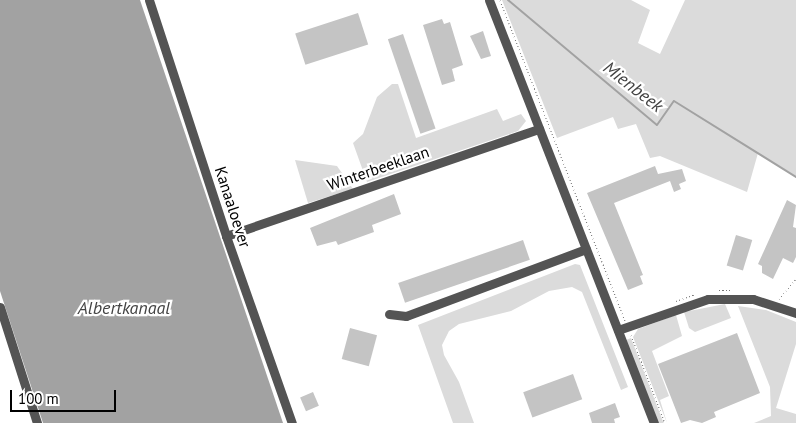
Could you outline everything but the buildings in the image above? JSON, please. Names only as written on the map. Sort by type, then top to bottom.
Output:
[{"type":"street","name":"Kanaaloever","points":[[149,0],[226,236],[292,423]]},
{"type":"street","points":[[488,0],[654,423]]},
{"type":"street","name":"Winterbeeklaan","points":[[226,236],[540,129]]},
{"type":"street","points":[[389,314],[406,316],[586,249]]},
{"type":"street","points":[[618,330],[708,299],[753,299],[796,314]]},
{"type":"street","points":[[0,307],[37,423]]},
{"type":"path","points":[[500,0],[625,320]]},
{"type":"path","points":[[776,306],[796,279]]},
{"type":"path","points":[[626,340],[634,330]]},
{"type":"path","points":[[630,331],[665,423]]},
{"type":"shaded area","points":[[502,0],[631,0],[650,10],[638,43],[660,54],[685,0],[796,0],[796,176],[758,153],[747,192],[660,156],[650,158],[636,124],[618,129],[613,117],[557,138]]},
{"type":"shaded area","points":[[392,84],[398,84],[416,138],[497,109],[503,121],[521,114],[526,121],[518,131],[367,182],[353,143],[363,134],[377,97]]},
{"type":"shaded area","points":[[295,160],[337,166],[353,189],[308,203]]},
{"type":"shaded area","points":[[575,264],[580,265],[628,387],[621,390],[582,292],[572,287],[549,291],[511,311],[459,324],[449,331],[442,345],[444,355],[459,382],[474,423],[453,423],[418,325]]},
{"type":"shaded area","points":[[725,304],[731,318],[695,332],[689,328],[684,312]]},
{"type":"shaded area","points":[[738,306],[766,310],[796,322],[796,344],[776,408],[796,414],[796,423],[754,423],[771,416],[770,387]]},
{"type":"shaded area","points":[[676,315],[682,336],[652,351],[669,396],[660,400],[667,423],[633,337],[638,329]]},
{"type":"shaded area","points":[[631,338],[664,423],[657,423],[625,340]]},
{"type":"water","name":"Albertkanaal","points":[[0,0],[140,0],[283,423],[43,423],[0,291]]},
{"type":"waterway","name":"Mienbeek","points":[[508,0],[657,125],[674,101],[796,177]]}]
